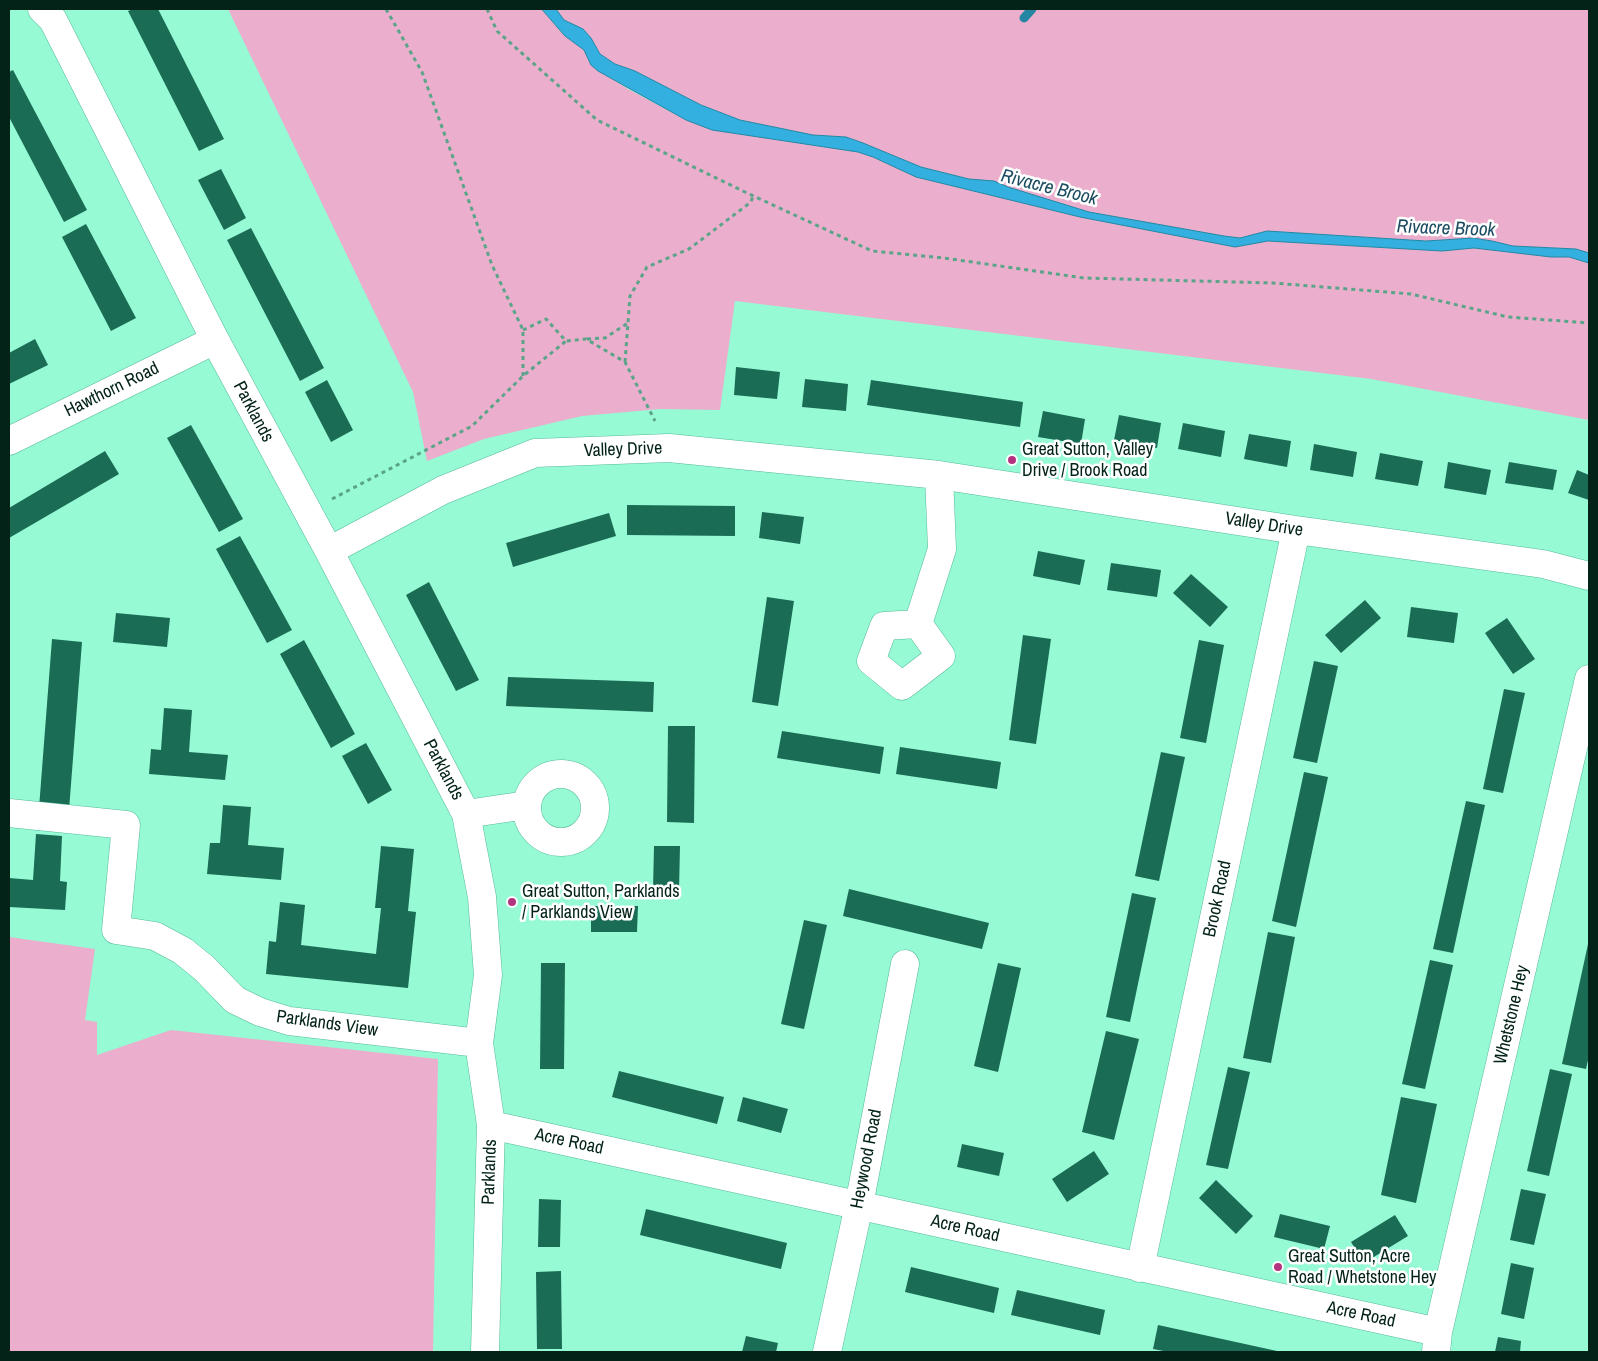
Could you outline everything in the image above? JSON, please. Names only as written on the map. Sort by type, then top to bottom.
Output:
[{"type":"street","name":"Parklands","points":[[48,13],[215,340],[329,551],[466,814],[482,897],[488,975],[479,1042],[491,1125],[485,1352]]},
{"type":"street","name":"Hawthorn Road","points":[[9,441],[215,340]]},
{"type":"street","name":"Valley Drive","points":[[329,551],[443,490],[535,453],[668,448],[939,475],[1296,530],[1543,564],[1589,576]]},
{"type":"street","points":[[918,624],[942,549],[939,475]]},
{"type":"street","name":"Brook Road","points":[[1140,1268],[1296,530]]},
{"type":"street","name":"Whetstone Hey","points":[[1437,1342],[1589,679]]},
{"type":"street","name":"Parklands","points":[[466,814],[527,805]]},
{"type":"street","name":"Parklands View","points":[[9,813],[126,825],[116,930],[155,936],[183,951],[204,968],[236,1000],[260,1012],[289,1021],[479,1042]]},
{"type":"street","name":"Heywood Road","points":[[827,1352],[905,964]]},
{"type":"street","name":"Acre Road","points":[[491,1125],[1140,1268],[1437,1342]]},
{"type":"path","points":[[386,9],[422,72],[492,265],[522,330],[523,376]]},
{"type":"path","points":[[487,9],[497,31],[598,120],[872,251],[944,258],[1084,278],[1273,283],[1411,294],[1508,317],[1589,323]]},
{"type":"path","points":[[668,448],[625,362],[630,296],[647,267],[689,248],[751,202],[754,196]]},
{"type":"path","points":[[522,330],[546,319],[566,342]]},
{"type":"path","points":[[307,511],[472,426],[523,376],[566,342],[605,338],[628,323]]},
{"type":"path","points":[[586,339],[625,362]]},
{"type":"shaded area","points":[[228,9],[542,9],[565,36],[584,50],[591,65],[628,89],[686,120],[712,130],[858,152],[916,177],[1080,217],[1235,247],[1268,241],[1442,251],[1474,248],[1551,257],[1569,257],[1589,263],[1589,420],[1371,379],[735,301],[720,410],[660,409],[582,416],[484,439],[427,461],[413,392]]},
{"type":"shaded area","points":[[556,9],[1589,9],[1589,253],[1576,249],[1513,246],[1473,238],[1426,241],[1267,231],[1240,238],[1089,212],[994,181],[969,179],[921,167],[846,137],[813,135],[740,120],[701,105],[635,71],[615,64],[600,54],[591,38],[583,29],[564,20]]},
{"type":"shaded area","points":[[9,937],[95,949],[85,1020],[97,1022],[97,1055],[171,1030],[438,1059],[433,1352],[9,1352]]},
{"type":"water","points":[[542,9],[556,9],[564,20],[583,29],[591,38],[600,54],[615,64],[635,71],[701,105],[740,120],[813,135],[846,137],[921,167],[969,179],[994,181],[1089,212],[1240,238],[1267,231],[1426,241],[1473,238],[1513,246],[1576,249],[1589,253],[1589,263],[1569,257],[1551,257],[1474,248],[1442,251],[1268,241],[1235,247],[1080,217],[916,177],[858,152],[712,130],[686,120],[598,71],[591,65],[584,50],[565,36]]},
{"type":"building","points":[[133,9],[158,9],[224,139],[199,151],[128,11]]},
{"type":"building","points":[[13,70],[87,210],[64,222],[9,117],[9,72]]},
{"type":"building","points":[[221,169],[246,218],[224,230],[198,180]]},
{"type":"building","points":[[86,224],[136,318],[111,331],[62,237]]},
{"type":"building","points":[[251,228],[324,368],[300,381],[227,240]]},
{"type":"building","points":[[35,339],[48,365],[9,384],[9,353]]},
{"type":"building","points":[[736,367],[780,372],[777,399],[734,395]]},
{"type":"building","points":[[805,379],[848,384],[846,411],[802,407]]},
{"type":"building","points":[[327,380],[353,430],[331,442],[305,392]]},
{"type":"building","points":[[871,380],[1023,402],[1020,427],[867,405]]},
{"type":"building","points":[[1043,411],[1085,419],[1081,444],[1038,437]]},
{"type":"building","points":[[1119,415],[1161,423],[1157,448],[1114,440]]},
{"type":"building","points":[[1183,423],[1225,431],[1221,457],[1178,449]]},
{"type":"building","points":[[191,425],[243,519],[219,532],[167,438]]},
{"type":"building","points":[[1249,434],[1291,441],[1287,467],[1244,459]]},
{"type":"building","points":[[1314,444],[1357,452],[1353,477],[1310,470]]},
{"type":"building","points":[[105,451],[119,474],[9,538],[9,508]]},
{"type":"building","points":[[1380,453],[1423,461],[1418,486],[1375,479]]},
{"type":"building","points":[[1448,462],[1491,470],[1486,495],[1444,488]]},
{"type":"building","points":[[1509,462],[1557,470],[1553,490],[1505,483]]},
{"type":"building","points":[[1577,470],[1589,475],[1589,500],[1568,493]]},
{"type":"building","points":[[627,505],[735,506],[735,536],[627,535]]},
{"type":"building","points":[[762,512],[804,517],[800,544],[759,538]]},
{"type":"building","points":[[609,513],[616,536],[513,567],[506,543]]},
{"type":"building","points":[[240,536],[292,630],[267,643],[216,549]]},
{"type":"building","points":[[1038,551],[1085,560],[1080,585],[1033,576]]},
{"type":"building","points":[[1111,563],[1161,570],[1157,597],[1107,590]]},
{"type":"building","points":[[1191,574],[1228,607],[1210,627],[1173,593]]},
{"type":"building","points":[[429,582],[479,680],[456,691],[406,595]]},
{"type":"building","points":[[767,597],[794,601],[778,706],[752,702]]},
{"type":"building","points":[[1365,600],[1381,618],[1341,653],[1325,635]]},
{"type":"building","points":[[1411,607],[1458,613],[1454,643],[1407,637]]},
{"type":"building","points":[[116,613],[170,618],[167,647],[113,642]]},
{"type":"building","points":[[1507,618],[1535,659],[1513,674],[1485,633]]},
{"type":"building","points":[[1023,635],[1051,639],[1036,744],[1009,740]]},
{"type":"building","points":[[52,639],[82,642],[69,810],[39,808]]},
{"type":"building","points":[[304,640],[355,734],[331,748],[280,654]]},
{"type":"building","points":[[1199,640],[1224,645],[1206,743],[1180,738]]},
{"type":"building","points":[[1314,661],[1338,666],[1317,763],[1293,758]]},
{"type":"building","points":[[508,677],[654,682],[653,712],[506,706]]},
{"type":"building","points":[[1504,689],[1525,693],[1503,793],[1483,789]]},
{"type":"building","points":[[164,708],[192,710],[189,752],[228,755],[225,780],[149,774],[151,749],[161,750]]},
{"type":"building","points":[[668,726],[695,726],[694,823],[667,822]]},
{"type":"building","points":[[782,731],[884,747],[880,774],[777,758]]},
{"type":"building","points":[[366,743],[392,790],[368,804],[342,756]]},
{"type":"building","points":[[900,747],[1001,762],[997,789],[896,774]]},
{"type":"building","points":[[1161,752],[1185,757],[1159,881],[1135,876]]},
{"type":"building","points":[[1304,772],[1328,777],[1296,927],[1272,921]]},
{"type":"building","points":[[1466,801],[1485,805],[1453,953],[1433,949]]},
{"type":"building","points":[[223,805],[251,807],[248,845],[284,848],[281,880],[207,874],[210,843],[220,843]]},
{"type":"building","points":[[36,834],[62,836],[60,881],[67,882],[65,910],[9,907],[9,878],[33,880]]},
{"type":"building","points":[[381,846],[414,849],[408,911],[416,912],[408,988],[266,974],[269,941],[276,942],[280,902],[305,905],[301,945],[376,954],[381,908],[375,908]]},
{"type":"building","points":[[654,846],[680,846],[679,891],[653,890]]},
{"type":"building","points":[[849,889],[989,923],[982,949],[843,916]]},
{"type":"building","points":[[1132,893],[1156,898],[1130,1022],[1106,1017]]},
{"type":"building","points":[[591,906],[638,906],[637,932],[591,932]]},
{"type":"building","points":[[804,920],[827,925],[804,1029],[781,1024]]},
{"type":"building","points":[[1268,932],[1295,937],[1271,1063],[1243,1058]]},
{"type":"building","points":[[1588,944],[1589,1056],[1586,1069],[1562,1064]]},
{"type":"building","points":[[1430,960],[1453,965],[1425,1089],[1402,1084]]},
{"type":"building","points":[[541,963],[565,963],[564,1069],[540,1069]]},
{"type":"building","points":[[998,963],[1021,968],[998,1072],[974,1066]]},
{"type":"building","points":[[1106,1031],[1139,1039],[1114,1140],[1082,1132]]},
{"type":"building","points":[[1228,1067],[1250,1072],[1228,1169],[1206,1165]]},
{"type":"building","points":[[1550,1069],[1572,1074],[1549,1176],[1527,1171]]},
{"type":"building","points":[[619,1071],[724,1097],[717,1124],[612,1097]]},
{"type":"building","points":[[743,1097],[788,1109],[781,1133],[737,1121]]},
{"type":"building","points":[[1401,1097],[1437,1104],[1416,1203],[1381,1195]]},
{"type":"building","points":[[962,1144],[1004,1153],[999,1176],[957,1167]]},
{"type":"building","points":[[1094,1151],[1109,1174],[1067,1202],[1052,1179]]},
{"type":"building","points":[[1216,1180],[1253,1216],[1236,1234],[1199,1198]]},
{"type":"building","points":[[1521,1189],[1546,1194],[1534,1245],[1510,1240]]},
{"type":"building","points":[[539,1199],[561,1200],[560,1247],[538,1247]]},
{"type":"building","points":[[646,1209],[787,1243],[781,1269],[640,1235]]},
{"type":"building","points":[[1280,1214],[1330,1226],[1324,1249],[1274,1237]]},
{"type":"building","points":[[1395,1215],[1408,1236],[1364,1263],[1351,1242]]},
{"type":"building","points":[[1511,1263],[1534,1268],[1524,1319],[1501,1314]]},
{"type":"building","points":[[911,1267],[999,1288],[994,1313],[905,1292]]},
{"type":"building","points":[[561,1271],[562,1349],[537,1349],[536,1272]]},
{"type":"building","points":[[1017,1290],[1105,1310],[1100,1335],[1011,1315]]},
{"type":"building","points":[[1158,1325],[1277,1352],[1169,1352],[1153,1349]]},
{"type":"building","points":[[746,1336],[778,1343],[776,1352],[742,1352]]},
{"type":"building","points":[[1498,1337],[1521,1341],[1520,1352],[1495,1352]]},
{"type":"waterway","points":[[1024,18],[1032,9]]},
{"type":"place","name":"Great Sutton, Valley Drive / Brook Road","points":[[1012,460]]},
{"type":"place","name":"Great Sutton, Parklands / Parklands View","points":[[512,902]]},
{"type":"place","name":"Great Sutton, Acre Road / Whetstone Hey","points":[[1278,1267]]},
{"type":"water label","name":"Rivacre Brook","points":[[1049,188]]},
{"type":"water label","name":"Rivacre Brook","points":[[1446,229]]}]
